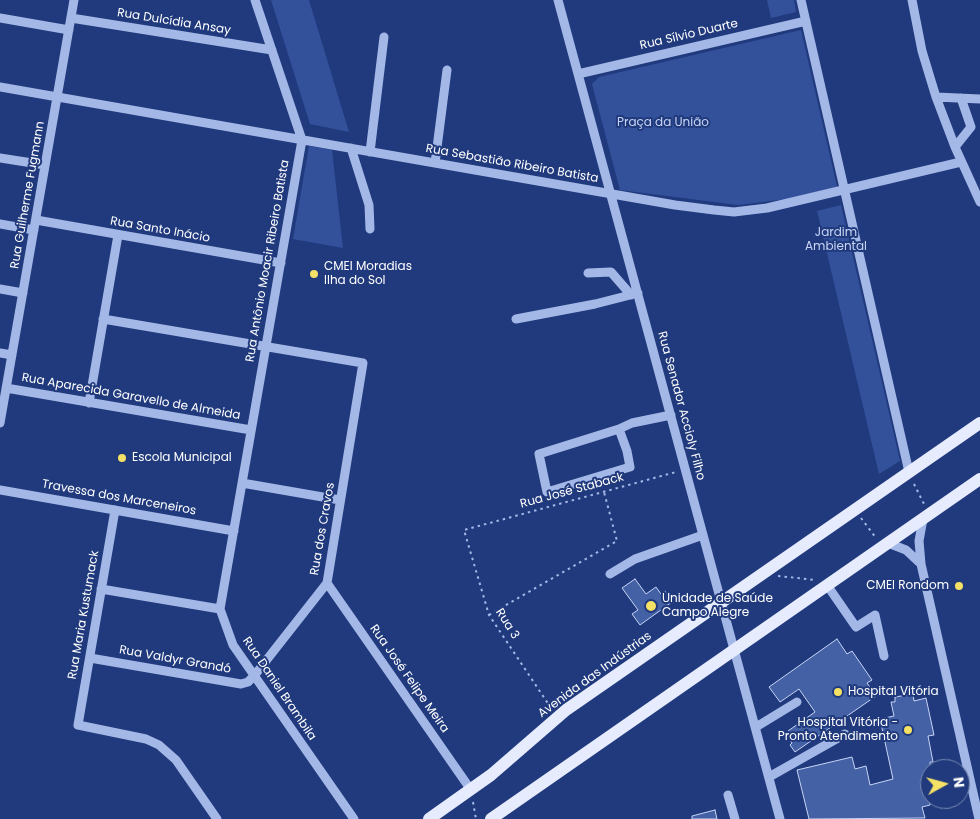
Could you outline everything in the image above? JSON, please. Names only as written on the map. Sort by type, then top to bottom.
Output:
[{"type":"main road","name":"Avenida das Indústrias","points":[[429,819],[508,761],[558,717],[980,423]]},
{"type":"main road","points":[[491,819],[980,479]]},
{"type":"street","name":"Rua Guilherme Fugmann","points":[[0,419],[74,0]]},
{"type":"street","name":"Rua Antônio Moacir Ribeiro Batista","points":[[234,531],[302,140],[255,0]]},
{"type":"street","name":"Rua Senador Accioly Filho","points":[[558,0],[611,194],[634,294],[671,415],[780,819]]},
{"type":"street","points":[[801,0],[909,472]]},
{"type":"street","points":[[912,0],[922,51],[936,97],[961,162],[980,202]]},
{"type":"street","points":[[0,18],[69,30]]},
{"type":"street","name":"Rua Dulcídia Ansay","points":[[71,18],[272,50]]},
{"type":"street","name":"Rua Sílvio Duarte","points":[[578,74],[806,21]]},
{"type":"street","points":[[370,152],[384,37]]},
{"type":"street","points":[[435,163],[447,70]]},
{"type":"street","name":"Rua Sebastião Ribeiro Batista","points":[[0,87],[692,208],[734,212],[775,206],[961,162]]},
{"type":"street","points":[[936,97],[980,99]]},
{"type":"street","points":[[955,147],[971,127],[961,98]]},
{"type":"street","points":[[351,148],[369,206],[370,229]]},
{"type":"street","points":[[0,158],[45,165]]},
{"type":"street","name":"Rua Santo Inácio","points":[[36,220],[281,263]]},
{"type":"street","points":[[0,224],[34,230]]},
{"type":"street","points":[[89,402],[118,235]]},
{"type":"street","points":[[588,273],[611,272],[634,294]]},
{"type":"street","points":[[0,289],[23,293]]},
{"type":"street","points":[[516,319],[596,304],[634,294]]},
{"type":"street","points":[[103,319],[266,347]]},
{"type":"street","name":"Rua dos Cravos","points":[[254,676],[327,583],[363,364],[266,347]]},
{"type":"street","points":[[0,353],[12,355]]},
{"type":"street","name":"Rua Aparecida Garavello de Almeida","points":[[6,388],[252,430]]},
{"type":"street","points":[[619,429],[627,451],[630,467],[547,492],[538,454],[619,429],[632,423],[671,415]]},
{"type":"street","points":[[242,483],[340,500]]},
{"type":"street","name":"Travessa dos Marceneiros","points":[[0,490],[234,531]]},
{"type":"street","name":"Rua Maria Kustumack","points":[[115,510],[78,725],[146,738],[159,745],[176,760],[217,819]]},
{"type":"street","points":[[926,517],[920,541],[920,564],[979,819]]},
{"type":"street","points":[[101,588],[220,609],[234,531]]},
{"type":"street","points":[[610,574],[635,559],[703,535]]},
{"type":"street","points":[[885,545],[906,550],[920,564]]},
{"type":"street","name":"Rua José Felipe Meira","points":[[327,583],[471,790]]},
{"type":"street","points":[[830,583],[856,628],[875,616],[884,656]]},
{"type":"street","name":"Rua Daniel Brambila","points":[[220,609],[233,645],[354,819]]},
{"type":"street","name":"Rua Valdyr Grandó","points":[[90,658],[241,684],[248,682],[254,676]]},
{"type":"street","points":[[756,727],[797,702]]},
{"type":"street","points":[[769,777],[845,734]]},
{"type":"street","points":[[728,795],[735,819]]},
{"type":"path","name":"Rua José Staback","points":[[464,530],[685,469]]},
{"type":"path","points":[[909,472],[926,517]]},
{"type":"path","points":[[489,616],[617,542],[604,492]]},
{"type":"path","points":[[855,510],[885,545]]},
{"type":"path","name":"Rua 3","points":[[464,530],[489,616],[558,717]]},
{"type":"path","points":[[761,575],[830,583]]},
{"type":"path","points":[[471,790],[476,819]]},
{"type":"green space","points":[[271,0],[309,0],[349,132],[310,124]]},
{"type":"green space","points":[[767,0],[794,0],[796,12],[771,18]]},
{"type":"green space","name":"Praça da União","points":[[801,30],[837,187],[787,199],[738,205],[620,190],[592,84],[599,77]]},
{"type":"green space","points":[[309,146],[332,150],[343,248],[293,239]]},
{"type":"green space","name":"Jardim Ambiental","points":[[841,205],[900,461],[879,474],[817,211]]},
{"type":"building","name":"Unidade de Saúde Campo Alegre","points":[[635,579],[646,594],[656,587],[661,594],[665,591],[672,602],[640,625],[632,614],[638,610],[622,588]]},
{"type":"building","name":"Hospital Vitória","points":[[837,639],[847,654],[852,651],[872,680],[867,683],[876,696],[795,752],[790,745],[792,743],[789,738],[792,736],[788,731],[815,712],[799,689],[780,702],[769,687]]},
{"type":"building","points":[[913,694],[914,701],[926,698],[934,735],[928,736],[932,759],[920,759],[920,809],[923,809],[925,818],[809,819],[797,770],[852,757],[855,769],[866,766],[870,785],[893,779],[880,719],[894,716],[891,702],[895,702],[895,697]]},
{"type":"building","points":[[715,810],[717,819],[692,819],[692,816]]},
{"type":"place","name":"CMEI Moradias Ilha do Sol","points":[[314,274]]},
{"type":"place","name":"Escola Municipal","points":[[122,458]]},
{"type":"place","name":"CMEI Rondom","points":[[959,586]]},
{"type":"place","name":"Unidade de Saúde Campo Alegre","points":[[651,606]]},
{"type":"place","name":"Hospital Vitória","points":[[838,692]]},
{"type":"place","name":"Hospital Vitória - Pronto Atendimento","points":[[908,730]]}]
